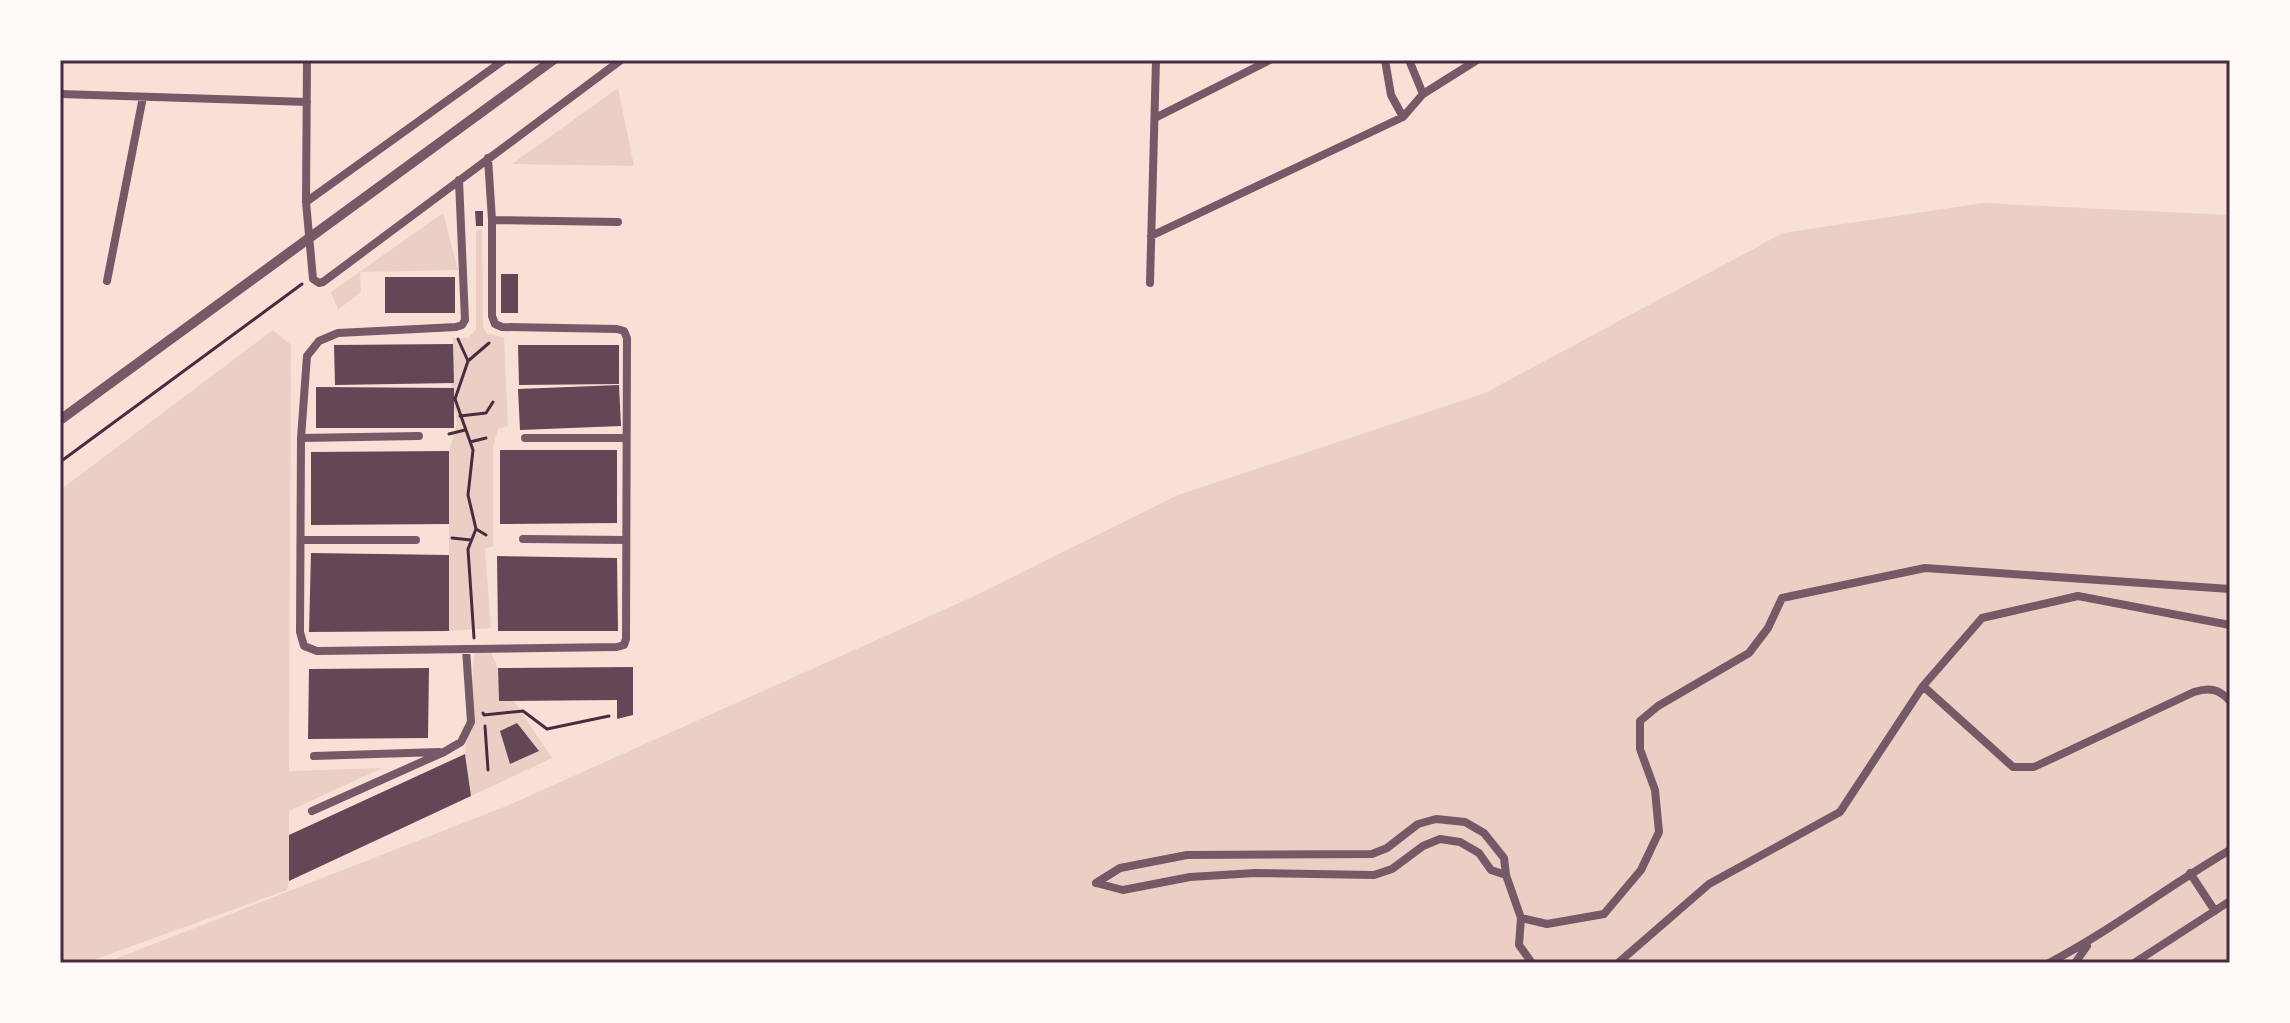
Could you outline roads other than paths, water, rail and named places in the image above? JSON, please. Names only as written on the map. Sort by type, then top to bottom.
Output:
[{"type":"street","points":[[307,60],[308,240],[313,279],[319,283],[621,60]]},
{"type":"street","points":[[306,202],[504,60]]},
{"type":"street","points":[[60,420],[553,60]]},
{"type":"street","points":[[1150,283],[1156,60]]},
{"type":"street","points":[[1155,118],[1270,60]]},
{"type":"street","points":[[1385,60],[1391,95],[1403,117]]},
{"type":"street","points":[[1409,60],[1423,94]]},
{"type":"street","points":[[1151,236],[1403,117],[1423,94],[1477,60]]},
{"type":"street","points":[[60,94],[307,102]]},
{"type":"street","points":[[107,281],[143,97]]},
{"type":"street","points":[[459,180],[465,320],[462,325],[338,333],[319,341],[307,356],[301,438],[300,632],[304,646],[317,651],[624,645],[627,338],[624,331],[502,327],[495,324],[492,316],[492,220],[488,158]]},
{"type":"street","points":[[492,220],[618,222]]},
{"type":"street","points":[[301,438],[419,436]]},
{"type":"street","points":[[525,438],[625,438]]},
{"type":"street","points":[[523,539],[626,540]]},
{"type":"street","points":[[301,540],[416,540]]},
{"type":"street","points":[[1521,918],[1547,924],[1604,914],[1641,870],[1659,832],[1655,790],[1640,749],[1640,721],[1658,706],[1749,653],[1768,628],[1782,598],[1925,568],[2230,589]]},
{"type":"street","points":[[1618,963],[1709,884],[1840,812],[1923,686],[1982,618],[2078,596],[2230,625]]},
{"type":"street","points":[[312,811],[461,742],[471,722],[470,648]]},
{"type":"street","points":[[1923,686],[2013,767],[2034,767],[2194,692],[2208,688],[2223,693],[2230,701]]},
{"type":"street","points":[[314,756],[444,752]]},
{"type":"street","points":[[1506,875],[1491,870],[1479,853],[1460,842],[1440,839],[1423,846],[1392,869],[1374,875],[1216,875],[1123,890],[1096,883],[1120,868],[1187,855],[1372,854],[1387,848],[1418,824],[1436,819],[1465,822],[1484,833],[1504,858],[1506,875],[1521,918],[1519,945],[1532,963]]},
{"type":"street","points":[[2049,963],[2090,942],[2190,873],[2230,850]]},
{"type":"street","points":[[2190,873],[2215,911]]},
{"type":"street","points":[[2134,963],[2230,901]]},
{"type":"street","points":[[2075,963],[2090,942]]}]
